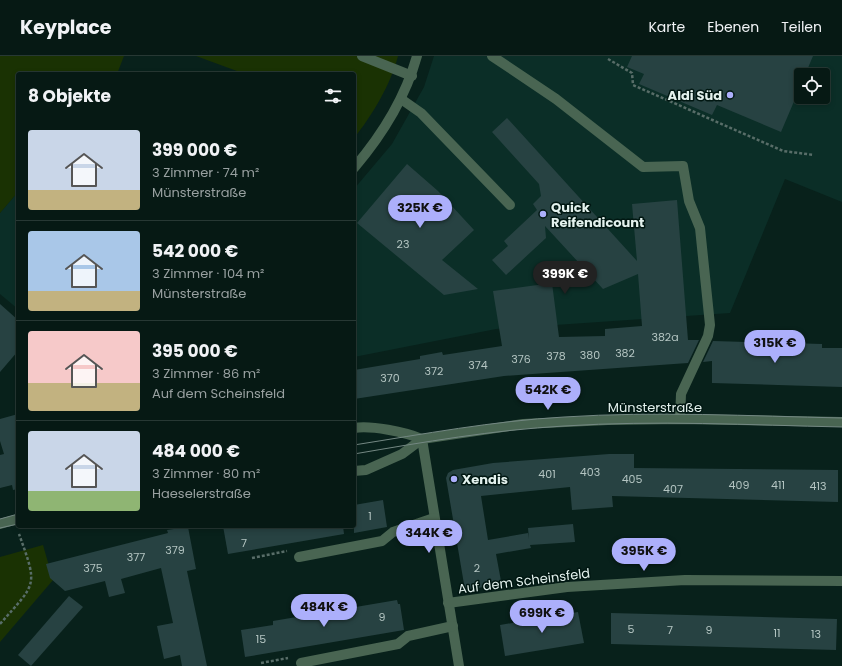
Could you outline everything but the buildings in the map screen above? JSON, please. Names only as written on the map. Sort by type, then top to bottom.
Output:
[{"type":"street","points":[[362,56],[412,76]]},
{"type":"street","points":[[356,166],[390,120],[412,76],[417,56]]},
{"type":"street","points":[[492,56],[556,99],[643,167],[683,166],[689,201],[700,228],[710,326],[708,336],[681,394],[680,419]]},
{"type":"street","points":[[401,99],[421,113],[510,205]]},
{"type":"street","name":"Münsterstraße","points":[[356,428],[394,431],[422,439],[523,424],[608,420],[680,419],[842,422]]},
{"type":"street","points":[[422,439],[459,666]]},
{"type":"street","name":"Münsterstraße","points":[[356,471],[366,470],[402,454],[422,439]]},
{"type":"street","points":[[299,557],[382,541],[392,532],[434,518]]},
{"type":"street","points":[[0,524],[16,520]]},
{"type":"street","name":"Auf dem Scheinsfeld","points":[[448,603],[567,587],[685,580],[842,581]]},
{"type":"street","points":[[300,663],[398,644],[408,636],[453,626]]},
{"type":"path","points":[[608,59],[632,73],[633,85],[783,151],[814,155]]},
{"type":"path","points":[[0,624],[28,592],[33,577],[18,528]]},
{"type":"path","points":[[252,558],[290,551],[299,557]]},
{"type":"path","points":[[260,663],[292,658],[300,663]]},
{"type":"shaded area","points":[[434,56],[842,56],[842,202],[785,179],[730,313],[496,329],[356,357],[356,187],[392,144],[424,87]]},
{"type":"shaded area","points":[[16,194],[16,307],[0,294],[0,213]]},
{"type":"green space","points":[[0,56],[124,56],[118,72],[16,72],[16,194],[0,213]]},
{"type":"green space","points":[[196,56],[398,56],[386,88],[356,135],[356,72],[240,72]]},
{"type":"green space","points":[[43,545],[53,580],[0,642],[0,557]]},
{"type":"tram line","points":[[356,445],[485,425],[537,419],[599,415],[668,414],[842,418]]},
{"type":"tram line","points":[[356,454],[485,433],[599,424],[668,423],[842,427]]},
{"type":"tram line","points":[[0,519],[16,515]]},
{"type":"tram line","points":[[0,528],[16,524]]},
{"type":"place","name":"Aldi Süd","points":[[730,95]]},
{"type":"place","name":"Quick Reifendicount","points":[[543,214]]},
{"type":"place","name":"Xendis","points":[[454,479]]}]
